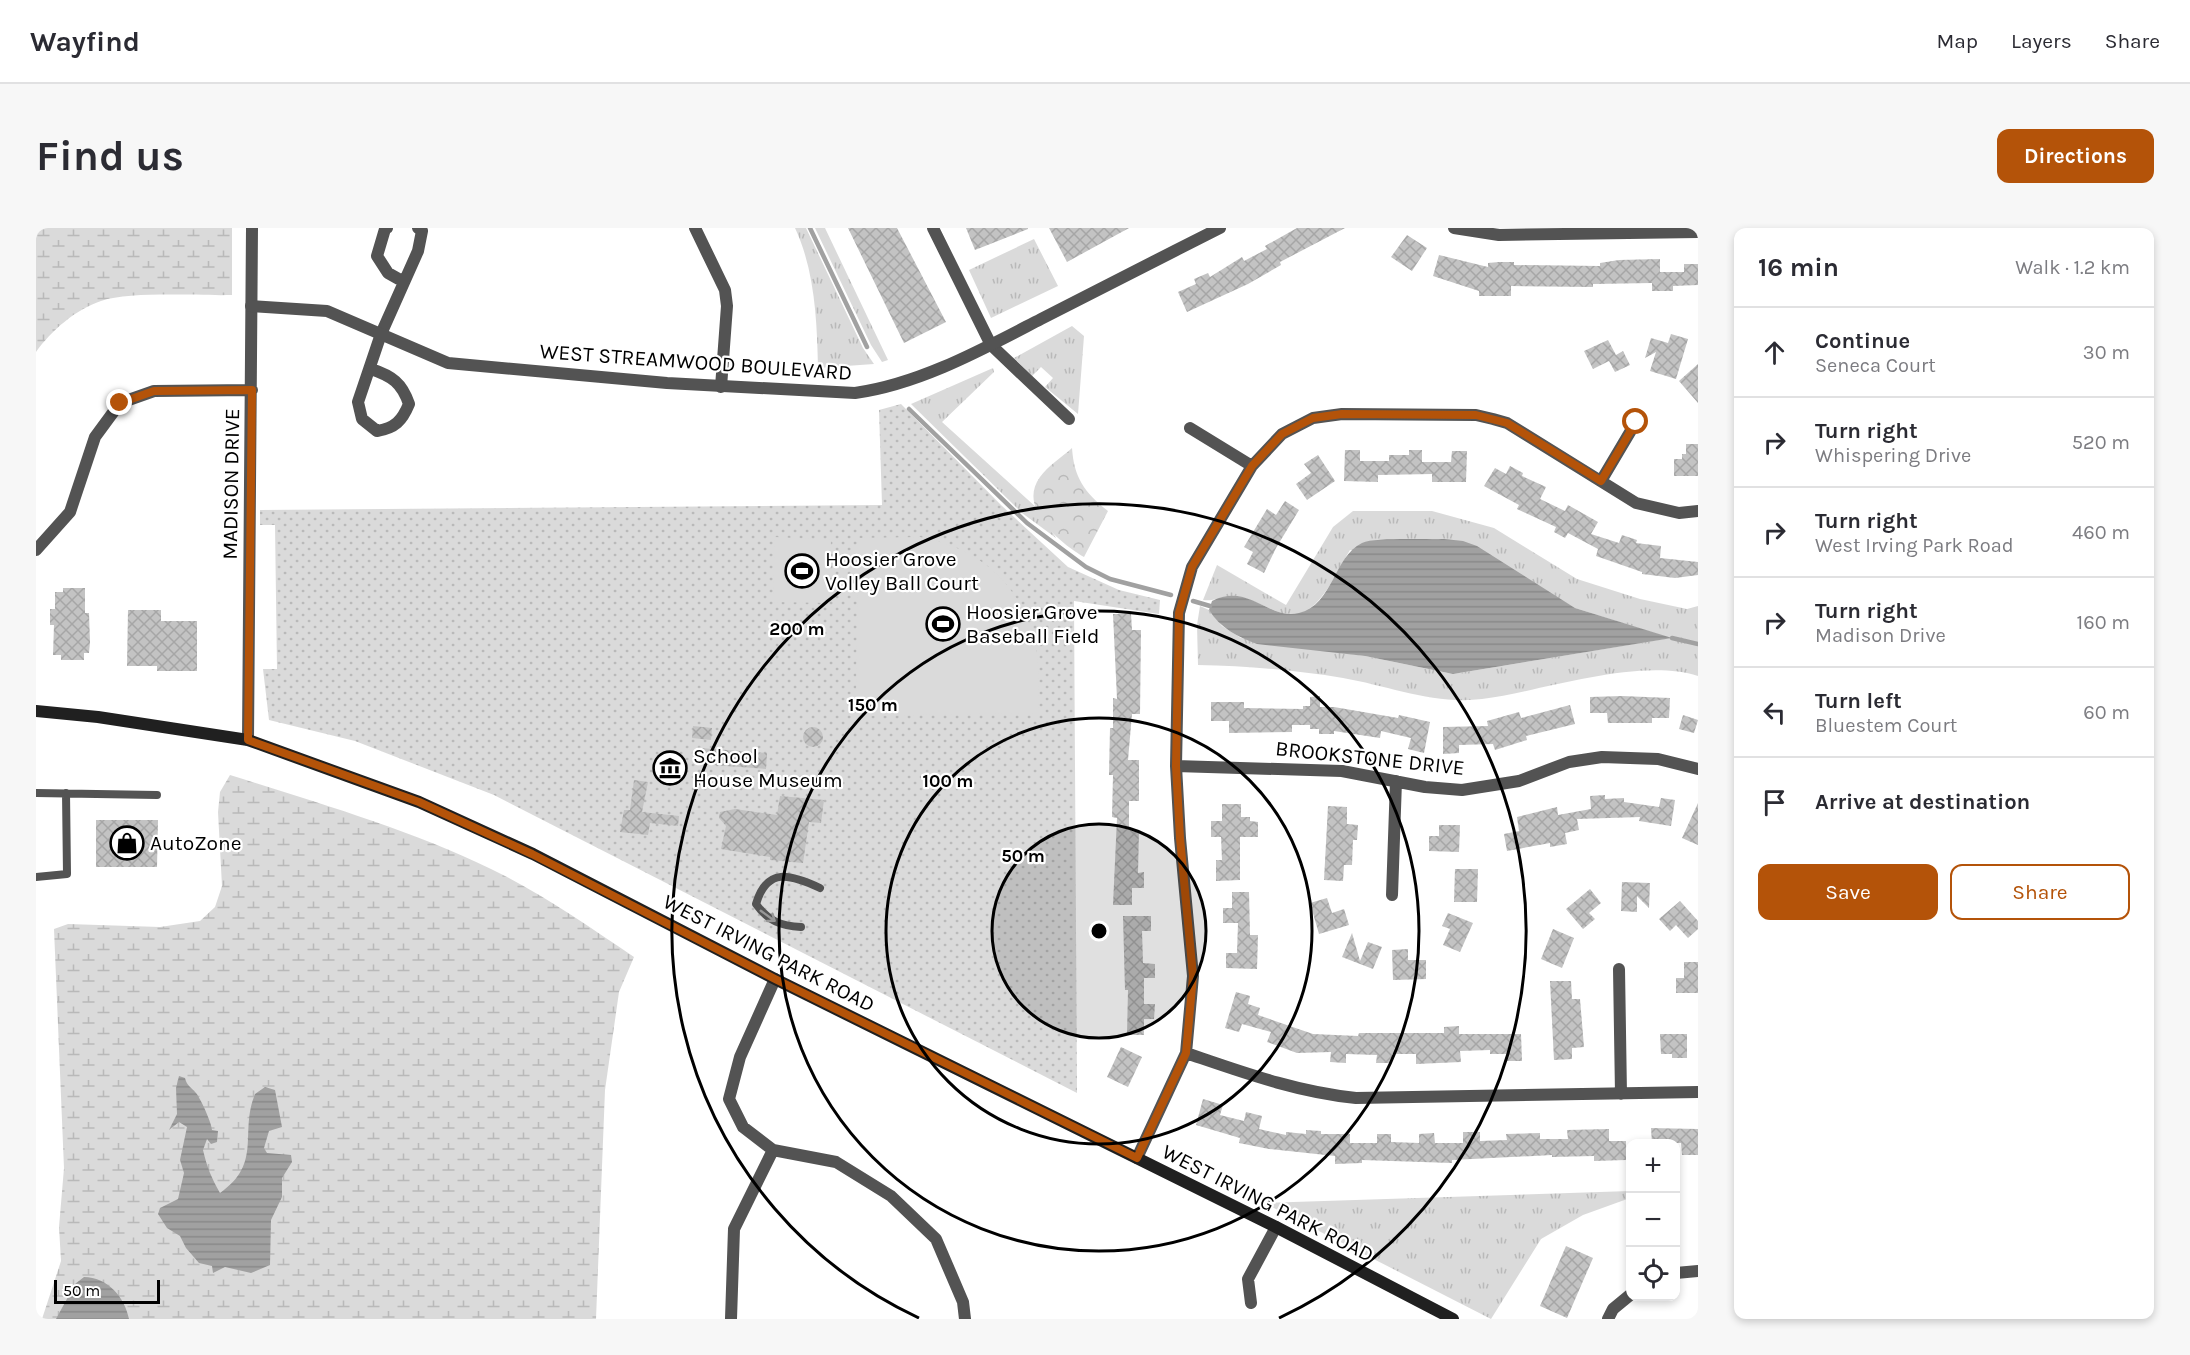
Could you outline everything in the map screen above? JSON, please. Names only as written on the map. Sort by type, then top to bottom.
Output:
[{"type":"main road","name":"WEST IRVING PARK ROAD","points":[[36,711],[98,717],[248,740],[430,807],[532,854],[775,979],[1276,1227],[1453,1319]]},
{"type":"street","name":"MADISON DRIVE","points":[[248,740],[252,228]]},
{"type":"street","points":[[387,228],[377,256],[388,273],[404,282]]},
{"type":"street","points":[[371,369],[390,375],[404,389],[409,405],[403,418],[391,429],[377,431],[362,419],[358,402],[381,334],[418,251],[422,231],[418,228]]},
{"type":"street","points":[[695,228],[725,290],[727,306],[721,387]]},
{"type":"street","points":[[933,228],[991,345],[1069,419]]},
{"type":"street","name":"WEST STREAMWOOD BOULEVARD","points":[[251,306],[327,311],[448,363],[721,387],[831,393],[881,390],[991,345],[1220,228]]},
{"type":"street","points":[[1454,228],[1499,235],[1698,232]]},
{"type":"street","points":[[36,550],[70,512],[95,436],[120,403],[154,391],[252,390]]},
{"type":"street","points":[[1137,1158],[1186,1053],[1193,976],[1180,838],[1176,766],[1179,613],[1184,588],[1201,550],[1252,466],[1282,434],[1313,418],[1342,414],[1476,415],[1507,423],[1636,503],[1679,513],[1698,511]]},
{"type":"street","points":[[1601,481],[1636,422]]},
{"type":"street","points":[[1190,428],[1252,466]]},
{"type":"street","name":"BROOKSTONE DRIVE","points":[[1176,766],[1311,768],[1365,774],[1425,787],[1462,789],[1518,782],[1569,762],[1602,757],[1658,759],[1698,769]]},
{"type":"street","points":[[1392,895],[1396,781]]},
{"type":"street","points":[[1619,969],[1621,1094]]},
{"type":"street","points":[[775,979],[740,1057],[729,1099],[743,1127],[773,1150],[836,1162],[891,1196],[936,1239],[963,1302],[965,1319]]},
{"type":"street","points":[[1186,1053],[1286,1087],[1319,1095],[1356,1098],[1698,1092]]},
{"type":"street","points":[[731,1319],[734,1229],[773,1150]]},
{"type":"street","points":[[1251,1303],[1248,1279],[1276,1227]]},
{"type":"street","points":[[1680,1273],[1698,1271]]},
{"type":"street","points":[[1608,1319],[1613,1309],[1626,1298]]},
{"type":"lane","points":[[36,793],[157,795]]},
{"type":"lane","points":[[36,877],[67,874],[66,793]]},
{"type":"lane","points":[[801,927],[784,926],[764,916],[756,904],[761,887],[773,877],[784,877],[803,880],[820,888]]},
{"type":"green space","points":[[36,228],[232,228],[232,295],[147,295],[101,301],[82,309],[65,322],[36,352]]},
{"type":"green space","points":[[795,228],[806,228],[863,348],[874,364],[818,368],[814,296],[807,261]]},
{"type":"green space","points":[[815,228],[825,228],[888,360],[882,362],[871,345]]},
{"type":"green space","points":[[1034,239],[1058,286],[991,318],[969,270]]},
{"type":"green space","points":[[1072,326],[1084,336],[1078,414],[1045,387],[1053,378],[1041,367],[1032,376],[1014,358]]},
{"type":"green space","points":[[993,368],[994,372],[942,422],[1037,508],[1056,538],[1022,513],[911,404]]},
{"type":"green space","points":[[901,404],[1001,505],[1068,567],[1119,590],[1160,600],[1159,614],[1074,601],[1077,1093],[494,795],[355,741],[269,720],[263,669],[277,669],[275,525],[260,525],[260,510],[882,505],[879,410]]},
{"type":"green space","points":[[1072,448],[1075,468],[1082,484],[1108,511],[1084,557],[1053,534],[1037,512],[1034,501],[1034,489],[1040,477]]},
{"type":"green space","points":[[1353,511],[1432,511],[1494,528],[1577,579],[1640,599],[1687,609],[1698,606],[1698,676],[1674,671],[1648,670],[1591,677],[1507,695],[1464,700],[1429,697],[1360,681],[1307,673],[1253,667],[1198,665],[1197,625],[1200,606],[1209,610],[1222,626],[1241,638],[1365,656],[1453,674],[1670,638],[1575,608],[1542,589],[1350,550],[1323,595],[1305,611],[1294,615],[1281,613],[1234,596],[1203,600],[1217,565],[1286,605],[1333,527]]},
{"type":"green space","name":"Hoosier Grove Volley Ball Court","points":[[775,537],[831,540],[829,603],[773,602]]},
{"type":"green space","name":"Hoosier Grove Baseball Field","points":[[920,537],[960,549],[977,559],[993,570],[1018,600],[1027,618],[1036,648],[1038,713],[865,716],[856,706],[858,538]]},
{"type":"green space","points":[[230,775],[362,818],[460,855],[491,869],[564,910],[634,957],[619,992],[605,1090],[596,1319],[42,1319],[61,1261],[59,1227],[64,1168],[54,929],[68,924],[160,927],[200,921],[215,907],[222,886],[218,812],[220,792]]},
{"type":"green space","points":[[1626,1191],[1626,1199],[1583,1215],[1541,1239],[1491,1319],[1264,1203]]},
{"type":"shaded area","points":[[1389,539],[1463,541],[1477,546],[1575,608],[1672,638],[1453,674],[1365,656],[1257,644],[1230,631],[1218,622],[1209,610],[1212,601],[1225,596],[1237,596],[1278,612],[1299,613],[1311,608],[1320,600],[1345,559],[1362,543]]},
{"type":"shaded area","points":[[179,1076],[185,1078],[198,1096],[212,1130],[218,1131],[217,1142],[211,1144],[207,1139],[203,1150],[220,1193],[233,1182],[246,1159],[249,1122],[255,1094],[265,1087],[275,1090],[282,1127],[269,1131],[264,1148],[267,1153],[291,1155],[292,1162],[282,1178],[282,1197],[271,1220],[270,1265],[251,1273],[225,1267],[213,1273],[212,1266],[199,1263],[186,1248],[180,1236],[167,1228],[158,1214],[160,1208],[178,1199],[184,1173],[180,1160],[187,1127],[179,1122],[169,1130],[177,1114],[176,1088]]},
{"type":"shaded area","points":[[84,1277],[100,1280],[114,1290],[124,1303],[129,1319],[56,1319],[75,1284]]},
{"type":"building","points":[[848,228],[897,228],[946,322],[904,343]]},
{"type":"building","points":[[966,228],[1028,228],[1028,229],[975,250]]},
{"type":"building","points":[[1049,228],[1129,228],[1067,262]]},
{"type":"building","points":[[1297,228],[1345,228],[1280,262],[1281,265],[1248,284],[1187,312],[1178,292],[1196,284],[1194,279],[1208,273],[1210,277],[1242,257],[1244,261],[1267,249],[1265,246]]},
{"type":"building","points":[[1407,235],[1427,248],[1412,271],[1391,257]]},
{"type":"building","points":[[1439,255],[1488,267],[1488,263],[1499,262],[1514,262],[1514,265],[1600,266],[1600,263],[1619,260],[1660,259],[1660,272],[1684,272],[1684,264],[1698,264],[1698,285],[1673,286],[1673,291],[1652,291],[1652,283],[1593,284],[1593,287],[1511,286],[1511,296],[1479,296],[1479,291],[1433,276]]},
{"type":"building","points":[[1671,334],[1688,339],[1676,379],[1650,371],[1656,352],[1645,358],[1651,338],[1668,343]]},
{"type":"building","points":[[1608,340],[1616,355],[1623,351],[1630,365],[1615,372],[1609,361],[1593,369],[1584,351]]},
{"type":"building","points":[[1698,364],[1698,403],[1679,381]]},
{"type":"building","points":[[1686,444],[1698,444],[1698,476],[1674,476],[1674,459],[1682,459],[1682,454],[1686,454]]},
{"type":"building","points":[[1345,450],[1360,450],[1360,461],[1389,461],[1389,455],[1409,455],[1409,450],[1422,450],[1422,462],[1451,462],[1452,451],[1467,451],[1466,482],[1432,482],[1432,474],[1378,475],[1378,482],[1344,481]]},
{"type":"building","points":[[1318,455],[1335,481],[1307,500],[1296,484],[1311,473],[1304,464]]},
{"type":"building","points":[[1510,466],[1523,473],[1522,476],[1546,487],[1540,499],[1565,511],[1568,505],[1598,522],[1591,534],[1619,543],[1622,535],[1637,540],[1636,543],[1661,546],[1660,558],[1698,562],[1698,575],[1675,578],[1642,574],[1642,572],[1596,556],[1598,549],[1568,533],[1565,538],[1554,532],[1556,527],[1517,509],[1519,505],[1484,486],[1495,468],[1506,474]]},
{"type":"building","points":[[1285,501],[1299,510],[1264,573],[1247,564],[1253,552],[1244,547],[1267,509],[1276,515]]},
{"type":"building","points":[[63,588],[85,588],[85,613],[89,613],[90,642],[89,653],[84,653],[84,660],[61,660],[61,655],[53,655],[54,625],[50,625],[50,609],[55,609],[55,592],[63,592]]},
{"type":"building","points":[[128,610],[161,610],[161,621],[197,621],[197,671],[157,671],[157,666],[127,666]]},
{"type":"building","points":[[1113,614],[1131,614],[1132,630],[1141,630],[1140,714],[1132,714],[1128,760],[1139,760],[1139,801],[1129,801],[1129,829],[1139,830],[1138,873],[1144,872],[1144,888],[1132,888],[1132,905],[1113,905],[1117,818],[1112,817],[1113,775],[1109,775],[1113,698],[1117,699]]},
{"type":"building","points":[[1320,696],[1320,707],[1334,707],[1398,718],[1399,715],[1430,722],[1424,753],[1408,749],[1411,738],[1381,731],[1380,738],[1334,731],[1334,734],[1319,734],[1319,729],[1310,729],[1310,725],[1292,725],[1292,732],[1229,733],[1229,721],[1211,721],[1211,702],[1244,702],[1244,708],[1303,709],[1303,706],[1310,706],[1310,697]]},
{"type":"building","points":[[1590,697],[1670,698],[1669,718],[1652,718],[1652,723],[1608,723],[1607,713],[1590,713]]},
{"type":"building","points":[[1570,705],[1575,724],[1526,736],[1527,740],[1495,750],[1493,744],[1459,745],[1459,753],[1443,754],[1443,727],[1488,726],[1487,721],[1519,712],[1521,718]]},
{"type":"building","points":[[1683,715],[1698,720],[1694,733],[1679,729]]},
{"type":"building","points":[[693,726],[712,728],[711,740],[692,738]]},
{"type":"building","points":[[813,727],[820,730],[823,737],[820,744],[813,747],[806,744],[803,737],[806,730]]},
{"type":"building","points":[[700,748],[767,753],[766,769],[699,764]]},
{"type":"building","name":"School House Museum","points":[[669,752],[685,774],[671,784],[655,762]]},
{"type":"building","points":[[634,780],[648,782],[642,812],[679,816],[678,826],[650,823],[648,835],[620,832],[624,810],[630,810]]},
{"type":"building","points":[[1605,795],[1605,799],[1624,798],[1624,802],[1659,807],[1661,798],[1675,800],[1671,826],[1639,821],[1640,817],[1577,819],[1579,830],[1565,833],[1567,844],[1550,847],[1550,843],[1507,851],[1504,834],[1519,831],[1517,817],[1557,807],[1558,815],[1591,809],[1590,796]]},
{"type":"building","points":[[780,796],[824,800],[821,823],[809,822],[803,863],[770,860],[770,857],[721,849],[726,826],[719,818],[720,812],[735,809],[777,815]]},
{"type":"building","points":[[1698,803],[1698,845],[1682,838]]},
{"type":"building","points":[[1222,804],[1241,804],[1241,817],[1250,817],[1250,821],[1258,822],[1258,837],[1240,837],[1240,880],[1216,881],[1216,860],[1222,860],[1221,837],[1211,837],[1211,821],[1222,821]]},
{"type":"building","points":[[1328,806],[1347,807],[1347,824],[1358,825],[1357,840],[1353,840],[1352,865],[1344,865],[1343,881],[1324,880]]},
{"type":"building","name":"AutoZone","points":[[96,820],[158,820],[157,867],[96,867]]},
{"type":"building","points":[[1439,825],[1460,825],[1459,852],[1429,851],[1429,836],[1439,836]]},
{"type":"building","points":[[1455,869],[1478,869],[1477,902],[1454,902]]},
{"type":"building","points":[[1622,882],[1650,883],[1649,908],[1637,896],[1637,912],[1621,911]]},
{"type":"building","points":[[1590,889],[1601,903],[1589,913],[1595,919],[1583,929],[1566,909]]},
{"type":"building","points":[[1232,892],[1249,892],[1250,935],[1258,935],[1257,969],[1226,968],[1226,953],[1237,953],[1238,923],[1223,923],[1223,908],[1232,908]]},
{"type":"building","points":[[1327,898],[1332,913],[1344,909],[1349,925],[1319,934],[1310,903]]},
{"type":"building","points":[[1680,901],[1698,921],[1698,929],[1688,938],[1676,925],[1670,931],[1659,919]]},
{"type":"building","points":[[1448,913],[1473,923],[1460,952],[1443,945],[1450,929],[1442,926]]},
{"type":"building","points":[[1123,916],[1151,916],[1151,931],[1142,931],[1143,963],[1155,964],[1155,978],[1144,978],[1144,1004],[1155,1004],[1154,1019],[1144,1019],[1144,1035],[1127,1035],[1128,990],[1125,990]]},
{"type":"building","points":[[1553,929],[1574,938],[1562,968],[1541,959]]},
{"type":"building","points":[[1352,933],[1360,961],[1368,942],[1382,947],[1373,969],[1342,957]]},
{"type":"building","points":[[1408,949],[1408,960],[1426,960],[1426,979],[1393,980],[1392,950]]},
{"type":"building","points":[[1684,962],[1698,962],[1698,993],[1676,993],[1676,978],[1684,978]]},
{"type":"building","points":[[1550,981],[1571,981],[1572,999],[1580,999],[1584,1047],[1572,1048],[1572,1059],[1554,1060]]},
{"type":"building","points":[[1236,992],[1250,996],[1248,1004],[1260,1008],[1258,1015],[1313,1034],[1358,1036],[1359,1033],[1444,1033],[1444,1027],[1459,1026],[1459,1034],[1521,1034],[1522,1061],[1507,1061],[1507,1054],[1490,1054],[1490,1050],[1460,1051],[1461,1062],[1416,1064],[1416,1054],[1392,1054],[1392,1063],[1376,1063],[1377,1055],[1346,1054],[1346,1063],[1330,1062],[1331,1052],[1297,1053],[1267,1042],[1271,1032],[1242,1024],[1239,1032],[1225,1028]]},
{"type":"building","points":[[1660,1034],[1687,1034],[1687,1058],[1672,1058],[1672,1054],[1661,1054]]},
{"type":"building","points":[[1121,1047],[1142,1057],[1128,1087],[1107,1077]]},
{"type":"building","points":[[1203,1099],[1223,1105],[1220,1115],[1244,1121],[1246,1112],[1262,1116],[1259,1129],[1286,1135],[1286,1132],[1306,1134],[1306,1130],[1321,1131],[1321,1134],[1350,1134],[1350,1143],[1377,1143],[1377,1134],[1391,1134],[1391,1142],[1419,1143],[1419,1134],[1434,1133],[1435,1143],[1463,1143],[1463,1132],[1480,1132],[1480,1141],[1507,1140],[1506,1134],[1540,1133],[1540,1139],[1568,1139],[1567,1130],[1609,1129],[1609,1141],[1626,1141],[1626,1160],[1594,1161],[1594,1156],[1552,1157],[1552,1155],[1452,1160],[1452,1163],[1362,1160],[1362,1163],[1335,1164],[1335,1156],[1269,1149],[1239,1143],[1240,1138],[1196,1125]]},
{"type":"building","points":[[1651,1128],[1698,1129],[1698,1155],[1682,1155],[1680,1139],[1652,1139]]},
{"type":"building","points":[[1566,1246],[1593,1258],[1567,1318],[1540,1306]]},
{"type":"waterway","points":[[810,228],[867,347]]},
{"type":"waterway","points":[[909,409],[1027,523],[1086,567],[1110,579],[1171,595]]},
{"type":"waterway","points":[[1193,601],[1210,606]]},
{"type":"waterway","points":[[1672,638],[1698,644]]},
{"type":"place","name":"Hoosier Grove Volley Ball Court","points":[[802,571]]},
{"type":"place","name":"Hoosier Grove Baseball Field","points":[[943,624]]},
{"type":"place","name":"School House Museum","points":[[670,768]]},
{"type":"place","name":"AutoZone","points":[[127,843]]},
{"type":"route","points":[[120,403],[154,391],[252,390],[248,740],[419,802],[532,854],[775,979],[1137,1158],[1186,1053],[1193,976],[1180,838],[1176,766],[1179,613],[1184,588],[1192,567],[1252,466],[1271,442],[1293,426],[1313,418],[1342,414],[1476,415],[1507,423],[1601,481],[1636,422]]}]
